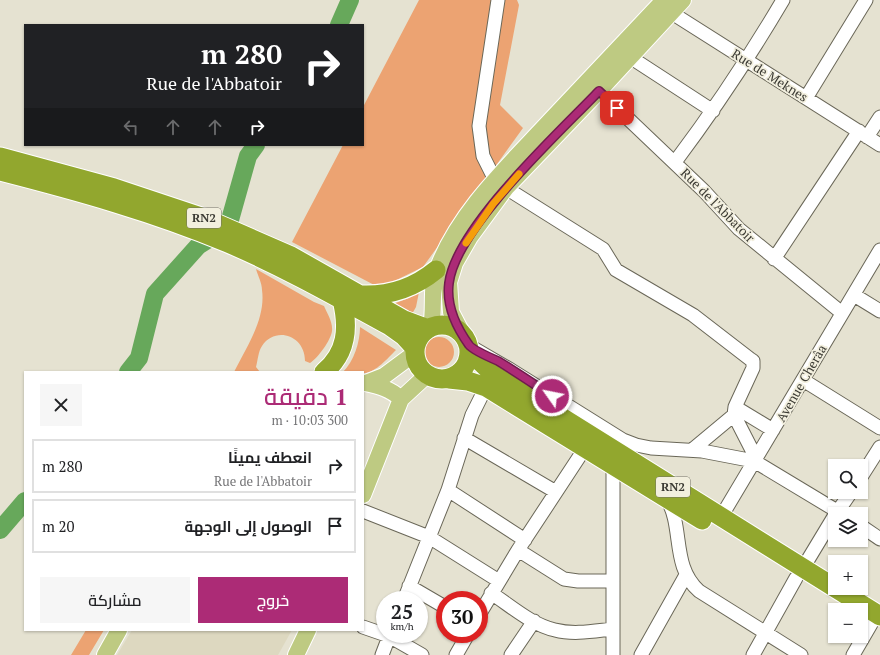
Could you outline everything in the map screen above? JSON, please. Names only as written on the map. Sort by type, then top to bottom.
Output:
[{"type":"highway","name":"RN2","points":[[0,157],[113,194]]},
{"type":"highway","name":"RN2","points":[[0,171],[113,194],[204,218],[288,263],[362,295],[404,320],[429,328],[444,325],[450,326],[467,343],[494,375],[721,517],[800,573],[839,603]]},
{"type":"highway","name":"RN2","points":[[288,263],[342,300],[397,331],[415,350],[417,362],[427,375],[434,378],[468,381],[486,387],[613,466],[800,573],[875,619]]},
{"type":"highway","points":[[362,295],[385,294],[407,288],[436,270]]},
{"type":"highway","points":[[325,371],[331,366],[341,352],[346,335],[347,318],[342,300]]},
{"type":"highway","points":[[415,350],[420,337],[429,328]]},
{"type":"highway","points":[[449,379],[462,372],[469,359],[467,343]]},
{"type":"main road","points":[[429,328],[434,312],[434,284],[436,270],[458,229],[665,6],[682,0]]},
{"type":"main road","points":[[467,343],[455,321],[449,302],[451,272],[459,254],[500,184],[599,91],[630,57],[665,6]]},
{"type":"main road","points":[[365,383],[384,376],[415,350]]},
{"type":"main road","points":[[364,492],[401,399],[427,375]]},
{"type":"main road","points":[[365,383],[394,392],[401,399]]},
{"type":"main road","points":[[105,655],[119,631]]},
{"type":"main road","points":[[296,655],[308,631]]},
{"type":"street","points":[[498,0],[479,126],[482,156],[500,184],[603,249],[616,270],[692,315],[750,358],[754,365],[735,411],[692,450]]},
{"type":"street","points":[[675,162],[713,111],[747,61],[783,0]]},
{"type":"street","points":[[806,98],[866,0]]},
{"type":"street","name":"Rue de Meknes","points":[[665,6],[747,61],[880,145]]},
{"type":"street","points":[[630,57],[713,111]]},
{"type":"street","name":"Rue de l'Abbatoir","points":[[599,91],[675,162],[718,205],[739,229],[842,313]]},
{"type":"street","points":[[774,259],[863,134],[880,117]]},
{"type":"street","name":"Avenue Cherâa","points":[[721,517],[880,250]]},
{"type":"street","points":[[854,295],[880,311]]},
{"type":"street","points":[[467,343],[623,440],[636,446],[692,450],[755,459],[828,508]]},
{"type":"street","points":[[803,380],[880,428]]},
{"type":"street","points":[[407,591],[448,490],[472,415],[486,387]]},
{"type":"street","points":[[735,411],[773,430]]},
{"type":"street","points":[[735,411],[755,459]]},
{"type":"street","points":[[464,438],[556,492]]},
{"type":"street","points":[[868,466],[880,447]]},
{"type":"street","points":[[488,598],[585,448]]},
{"type":"street","points":[[613,466],[613,629],[615,654]]},
{"type":"street","points":[[448,490],[522,545],[564,579],[578,581],[613,581]]},
{"type":"street","points":[[667,498],[674,512],[678,547],[686,575],[699,591],[801,655]]},
{"type":"street","points":[[364,511],[429,537],[499,581]]},
{"type":"street","points":[[753,655],[800,573],[828,528]]},
{"type":"street","points":[[868,531],[880,539]]},
{"type":"street","points":[[641,655],[686,575]]},
{"type":"street","points":[[409,586],[436,602]]},
{"type":"street","points":[[491,593],[534,621],[554,630],[568,632],[613,629]]},
{"type":"street","points":[[853,655],[875,619]]},
{"type":"street","points":[[511,655],[534,621]]},
{"type":"street","points":[[364,627],[376,631]]},
{"type":"street","points":[[382,655],[387,643]]},
{"type":"street","points":[[403,643],[422,655]]},
{"type":"street","points":[[456,655],[463,643]]},
{"type":"shaded area","points":[[419,0],[517,0],[519,5],[500,105],[523,128],[423,267],[380,288],[292,242],[342,146],[364,146],[364,105]]},
{"type":"shaded area","points":[[256,269],[314,302],[324,306],[332,324],[332,331],[324,348],[310,363],[305,361],[304,352],[295,340],[288,336],[281,335],[274,336],[262,346],[256,367],[259,371],[235,371],[254,333],[261,312],[261,282]]},
{"type":"shaded area","points":[[419,292],[416,307],[412,314],[393,304],[409,298]]},
{"type":"shaded area","points":[[360,327],[396,350],[382,364],[369,372],[344,371],[356,351]]},
{"type":"shaded area","points":[[439,337],[450,341],[454,352],[450,363],[439,367],[428,363],[424,352],[428,341]]},
{"type":"shaded area","points":[[85,631],[103,631],[89,655],[71,655]]},
{"type":"shaded area","points":[[131,631],[291,631],[278,655],[117,655]]},
{"type":"waterway","points":[[339,24],[350,0]]},
{"type":"waterway","points":[[129,371],[139,358],[155,294],[198,246],[228,227],[248,156],[255,146]]},
{"type":"waterway","points":[[0,530],[24,502]]},
{"type":"slow traffic","points":[[466,243],[493,204],[519,174]]},
{"type":"route","points":[[552,396],[469,346],[451,312],[448,292],[451,272],[459,254],[470,237],[506,188],[599,91],[617,108]]}]
